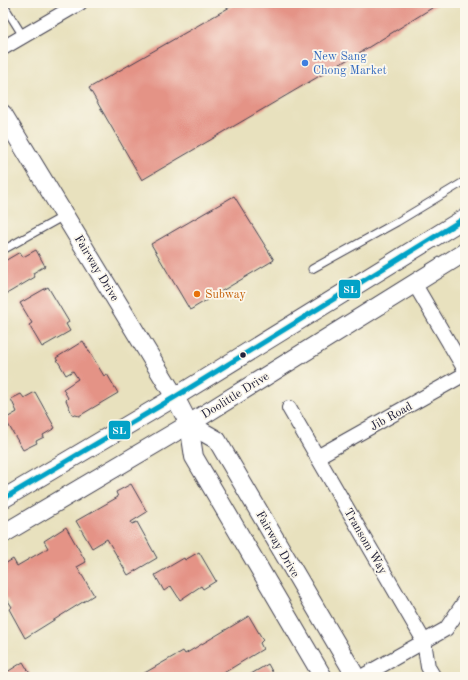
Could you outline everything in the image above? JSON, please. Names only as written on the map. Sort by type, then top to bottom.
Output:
[{"type":"street","points":[[3,48],[80,3]]},
{"type":"street","name":"Fairway Drive","points":[[3,114],[175,398],[189,424],[194,457],[323,677]]},
{"type":"street","points":[[3,499],[175,398],[465,218]]},
{"type":"street","name":"Doolittle Drive","points":[[3,534],[189,424],[465,252]]},
{"type":"street","points":[[414,283],[465,370]]},
{"type":"street","name":"Jib Road","points":[[317,457],[465,374]]},
{"type":"street","name":"Transom Way","points":[[289,408],[424,641],[428,667],[434,677]]},
{"type":"street","name":"Fairway Drive","points":[[189,424],[217,440],[356,677]]},
{"type":"street","points":[[362,677],[446,629],[465,601]]},
{"type":"lane","points":[[3,4],[23,36]]},
{"type":"lane","points":[[312,269],[397,222],[465,181]]},
{"type":"lane","points":[[3,250],[65,215]]},
{"type":"building","points":[[237,3],[440,3],[369,47],[142,180],[89,88]]},
{"type":"building","points":[[234,196],[274,260],[190,310],[151,244]]},
{"type":"building","points":[[36,250],[45,266],[33,273],[35,277],[3,296],[3,262],[20,252],[23,257]]},
{"type":"building","points":[[48,287],[69,322],[66,324],[70,331],[42,347],[29,325],[32,323],[20,303]]},
{"type":"building","points":[[83,341],[104,376],[107,374],[118,393],[79,416],[72,414],[66,400],[68,398],[63,389],[78,379],[73,371],[66,375],[56,358]]},
{"type":"building","points":[[35,392],[55,428],[43,435],[44,437],[36,441],[37,443],[23,450],[5,419],[17,412],[11,399],[21,394],[24,398]]},
{"type":"building","points":[[131,484],[147,512],[131,522],[132,524],[137,522],[157,558],[128,575],[107,539],[92,548],[76,521],[118,497],[116,492]]},
{"type":"building","points":[[66,527],[86,562],[77,567],[94,595],[25,638],[9,609],[12,607],[3,593],[3,565],[13,559],[17,566],[48,548],[44,541]]},
{"type":"building","points":[[199,552],[216,581],[203,589],[201,586],[180,600],[171,586],[164,591],[155,575],[184,558],[185,560]]},
{"type":"building","points":[[249,616],[263,640],[260,643],[263,649],[217,677],[142,677],[141,675],[183,651],[185,654]]},
{"type":"building","points":[[23,662],[32,677],[6,677],[4,674]]},
{"type":"building","points":[[268,664],[275,677],[246,677]]},
{"type":"transit line","name":"SL","points":[[3,499],[175,397],[465,218]]},
{"type":"place","name":"New Sang Chong Market","points":[[305,63]]},
{"type":"place","name":"Subway","points":[[197,294]]}]
